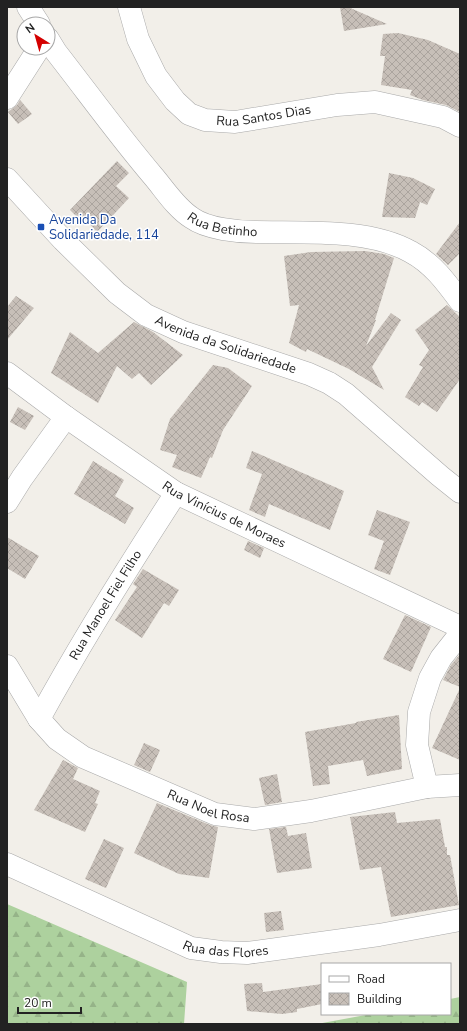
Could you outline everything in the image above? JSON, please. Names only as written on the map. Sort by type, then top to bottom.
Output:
[{"type":"street","points":[[28,7],[34,16]]},
{"type":"street","name":"Rua Santos Dias","points":[[129,7],[138,39],[156,76],[175,101],[188,114],[205,120],[235,122],[337,105],[375,102],[443,117],[460,126]]},
{"type":"street","name":"Rua Betinho","points":[[56,52],[142,163],[176,204],[192,219],[208,225],[236,232],[353,234],[390,242],[411,252],[434,268],[460,301]]},
{"type":"street","points":[[7,98],[34,56]]},
{"type":"street","name":"Avenida da Solidariedade","points":[[7,179],[63,240],[117,293],[146,314],[183,332],[309,374],[329,383],[346,394],[460,492]]},
{"type":"street","name":"Rua Vinícius de Moraes","points":[[7,372],[66,417],[176,493],[460,627]]},
{"type":"street","points":[[7,502],[22,478],[66,417]]},
{"type":"street","name":"Rua Manoel Fiel Filho","points":[[39,719],[69,664],[176,493]]},
{"type":"street","points":[[427,787],[417,745],[419,712],[430,678],[441,658],[460,634]]},
{"type":"street","name":"Rua Noel Rosa","points":[[7,666],[39,719],[57,739],[83,757],[215,814],[254,819],[311,811],[427,787],[460,784]]},
{"type":"street","name":"Rua das Flores","points":[[7,864],[191,948],[221,952],[247,953],[379,935],[460,920]]},
{"type":"green space","points":[[7,904],[187,982],[184,1024],[7,1024]]},
{"type":"green space","points":[[460,997],[460,1024],[317,1024],[366,1015],[451,1015],[451,999]]},
{"type":"building","points":[[340,7],[348,7],[387,24],[344,31]]},
{"type":"building","points":[[398,33],[428,40],[460,54],[460,112],[446,105],[423,100],[410,95],[412,90],[381,85],[385,56],[380,56],[383,34]]},
{"type":"building","points":[[20,100],[32,114],[18,124],[8,112],[17,105]]},
{"type":"building","points":[[117,161],[129,173],[116,186],[129,198],[97,232],[85,219],[82,222],[70,210]]},
{"type":"building","points":[[389,173],[413,178],[435,189],[427,205],[420,202],[415,218],[382,217]]},
{"type":"building","points":[[460,222],[460,253],[448,265],[436,254]]},
{"type":"building","points":[[365,251],[384,254],[394,258],[376,320],[366,346],[391,313],[401,320],[372,367],[384,390],[349,369],[307,349],[306,352],[289,343],[299,305],[290,306],[284,256],[311,252]]},
{"type":"building","points":[[16,296],[34,308],[7,340],[7,307]]},
{"type":"building","points":[[447,305],[460,317],[460,379],[437,412],[422,402],[419,406],[405,397],[423,367],[419,365],[429,350],[415,330]]},
{"type":"building","points":[[134,322],[153,332],[183,355],[151,385],[139,373],[132,379],[117,366],[98,403],[51,373],[70,332],[98,353]]},
{"type":"building","points":[[213,365],[228,368],[252,386],[223,430],[212,458],[210,457],[201,478],[172,467],[177,455],[160,450],[170,419]]},
{"type":"building","points":[[18,407],[34,416],[25,430],[10,422]]},
{"type":"building","points":[[252,451],[344,491],[330,530],[269,504],[265,517],[249,510],[262,474],[246,468]]},
{"type":"building","points":[[93,461],[124,480],[115,496],[134,508],[125,524],[74,494]]},
{"type":"building","points":[[377,510],[410,522],[390,575],[374,569],[384,541],[368,535]]},
{"type":"building","points":[[7,537],[39,556],[25,579],[7,568]]},
{"type":"building","points":[[248,541],[264,548],[260,558],[244,550]]},
{"type":"building","points":[[143,569],[179,590],[169,606],[164,603],[142,638],[115,620],[137,587],[133,584]]},
{"type":"building","points":[[405,615],[431,627],[411,672],[383,659]]},
{"type":"building","points":[[460,654],[460,687],[443,680],[451,665]]},
{"type":"building","points":[[460,688],[460,760],[432,748]]},
{"type":"building","points":[[399,715],[402,769],[367,776],[363,760],[328,766],[330,784],[313,786],[305,732]]},
{"type":"building","points":[[144,743],[160,750],[150,772],[134,765]]},
{"type":"building","points":[[63,760],[78,768],[73,779],[100,791],[95,803],[98,804],[85,832],[34,810]]},
{"type":"building","points":[[277,774],[282,802],[265,805],[259,778]]},
{"type":"building","points":[[157,803],[218,827],[209,878],[179,874],[134,853]]},
{"type":"building","points":[[395,812],[397,823],[440,819],[445,847],[447,847],[447,855],[450,855],[459,905],[391,917],[381,867],[360,870],[350,817]]},
{"type":"building","points":[[286,827],[288,836],[306,833],[312,868],[277,873],[269,829]]},
{"type":"building","points":[[104,839],[124,848],[106,888],[85,879]]},
{"type":"building","points":[[281,911],[284,930],[266,932],[264,913]]},
{"type":"building","points":[[262,983],[263,992],[321,984],[321,1004],[297,1009],[297,1012],[282,1014],[247,1011],[244,984]]},
{"type":"place","name":"Avenida Da Solidariedade, 114","points":[[41,227]]}]
